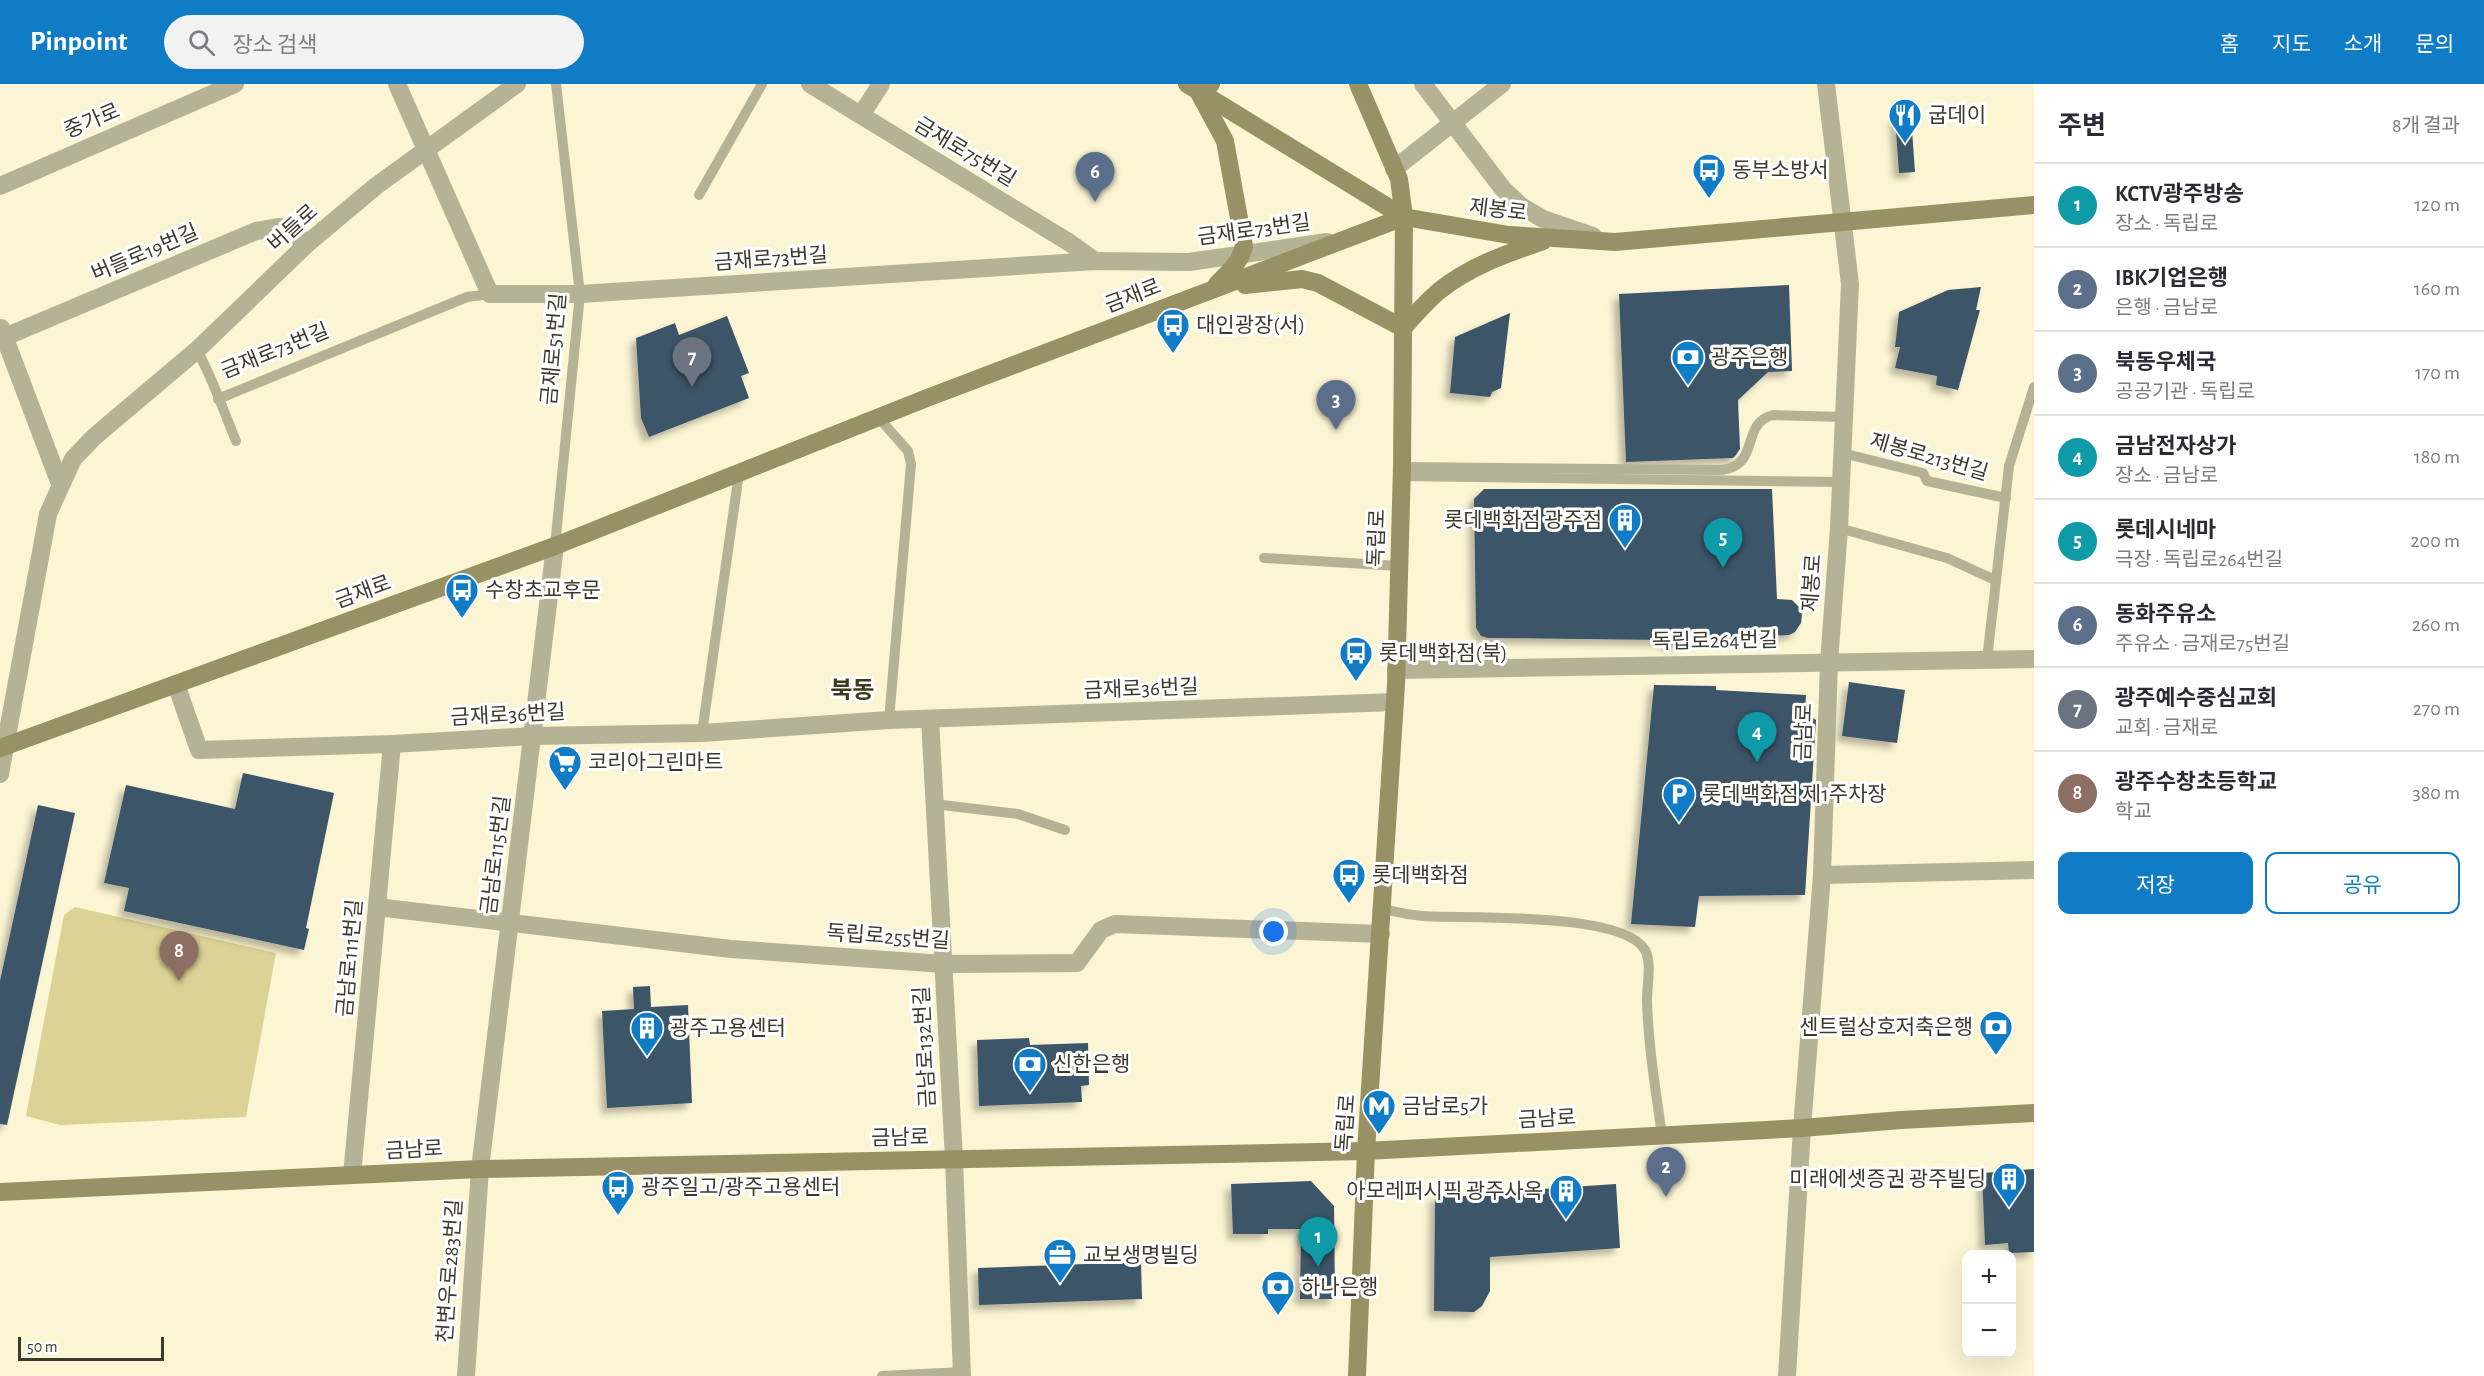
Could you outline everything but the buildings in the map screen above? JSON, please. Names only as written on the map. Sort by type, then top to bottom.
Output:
[{"type":"street","name":"중가로","points":[[0,186],[232,84]]},
{"type":"street","points":[[397,84],[490,294]]},
{"type":"street","name":"버들로","points":[[0,774],[2,744],[48,514],[60,484],[74,459],[94,437],[197,350],[308,243],[376,186],[516,84]]},
{"type":"street","name":"금재로75번길","points":[[810,84],[1070,243],[1095,261]]},
{"type":"street","points":[[861,114],[881,84]]},
{"type":"street","name":"독립로","points":[[1358,84],[1399,179],[1404,217],[1402,471],[1395,702],[1366,1151],[1358,1376]]},
{"type":"street","points":[[1424,84],[1503,189],[1521,206],[1566,229],[1615,242]]},
{"type":"street","points":[[1394,169],[1502,84]]},
{"type":"street","points":[[1826,84],[1840,221]]},
{"type":"street","points":[[1199,86],[1225,141],[1240,224],[1242,254],[1233,268],[1210,290]]},
{"type":"street","name":"제봉로","points":[[1199,86],[1404,217],[1509,235],[1615,242],[2034,205]]},
{"type":"street","name":"금재로","points":[[2,744],[176,684],[555,546],[878,417],[1404,217]]},
{"type":"street","name":"제봉로","points":[[1828,662],[1839,528],[1850,284],[1840,221]]},
{"type":"street","name":"버들로19번길","points":[[1,335],[256,231],[280,227],[308,243]]},
{"type":"street","points":[[1210,290],[1302,279],[1333,290],[1403,328],[1438,292],[1466,271],[1497,257],[1552,238]]},
{"type":"street","name":"금재로73번길","points":[[490,294],[580,294],[1095,261],[1189,262],[1346,239]]},
{"type":"street","points":[[1,335],[60,484]]},
{"type":"street","name":"금남로115번길","points":[[480,1170],[555,546]]},
{"type":"street","name":"독립로264번길","points":[[1396,670],[2034,659]]},
{"type":"street","name":"금남로","points":[[1787,1376],[1802,1128],[1822,875],[1828,662]]},
{"type":"street","name":"금재로36번길","points":[[176,684],[199,750],[392,744],[533,736],[702,733],[889,720],[1395,702]]},
{"type":"street","name":"금남로132번길","points":[[930,719],[954,1159],[962,1374]]},
{"type":"street","name":"금남로111번길","points":[[352,1175],[392,744]]},
{"type":"street","points":[[1822,875],[2034,870]]},
{"type":"street","name":"독립로255번길","points":[[377,907],[731,949],[944,964],[1077,963],[1101,930],[1114,924],[1381,934]]},
{"type":"street","name":"금남로","points":[[0,1192],[480,1170],[1366,1151],[1662,1136],[2034,1113]]},
{"type":"street","name":"천변우로283번길","points":[[466,1376],[480,1170]]},
{"type":"lane","name":"금재로51번길","points":[[555,546],[580,294],[556,84]]},
{"type":"lane","points":[[699,195],[762,84]]},
{"type":"lane","name":"금재로73번길","points":[[218,399],[467,297],[490,294]]},
{"type":"lane","points":[[197,350],[210,373],[218,399],[236,441]]},
{"type":"lane","name":"제봉로213번길","points":[[1987,660],[2009,466],[2034,387]]},
{"type":"lane","points":[[1402,471],[1727,469],[1738,464],[1747,453],[1755,425],[1763,418],[1773,415],[1843,417]]},
{"type":"lane","points":[[878,417],[908,451],[911,464],[889,720]]},
{"type":"lane","name":"제봉로213번길","points":[[1842,453],[1923,473],[1927,481],[2006,498]]},
{"type":"lane","points":[[1402,471],[1841,482]]},
{"type":"lane","points":[[702,733],[739,473]]},
{"type":"lane","points":[[1839,528],[1947,558],[1995,580]]},
{"type":"lane","points":[[1264,558],[1399,566]]},
{"type":"lane","points":[[934,804],[1018,814],[1065,830]]},
{"type":"lane","points":[[1383,909],[1423,916],[1526,918],[1580,922],[1601,927],[1636,942],[1645,950],[1648,969],[1647,1000],[1662,1136]]},
{"type":"lane","name":"금남로132번길","points":[[882,1376],[962,1374]]},
{"type":"shaded area","points":[[75,907],[276,953],[246,1117],[60,1125],[26,1116],[64,915]]},
{"type":"place","name":"굽데이","points":[[1905,144]]},
{"type":"place","name":"동부소방서","points":[[1709,199]]},
{"type":"place","name":"동화주유소","points":[[1095,202]]},
{"type":"place","name":"대인광장(서)","points":[[1173,354]]},
{"type":"place","name":"광주은행","points":[[1688,386]]},
{"type":"place","name":"광주예수중심교회","points":[[692,387]]},
{"type":"place","name":"북동우체국","points":[[1336,430]]},
{"type":"place","name":"롯데백화점 광주점","points":[[1625,549]]},
{"type":"place","name":"롯데시네마","points":[[1723,568]]},
{"type":"place","name":"수창초교후문","points":[[462,619]]},
{"type":"place","name":"롯데백화점(북)","points":[[1356,682]]},
{"type":"place","name":"금남전자상가","points":[[1757,762]]},
{"type":"place","name":"코리아그린마트","points":[[565,791]]},
{"type":"place","name":"롯데백화점 제1주차장","points":[[1679,823]]},
{"type":"place","name":"롯데백화점","points":[[1349,904]]},
{"type":"place","name":"광주수창초등학교","points":[[179,981]]},
{"type":"place","name":"센트럴상호저축은행","points":[[1996,1056]]},
{"type":"place","name":"광주고용센터","points":[[647,1057]]},
{"type":"place","name":"신한은행","points":[[1030,1093]]},
{"type":"place","name":"금남로5가","points":[[1379,1135]]},
{"type":"place","name":"IBK기업은행","points":[[1666,1197]]},
{"type":"place","name":"미래에셋증권 광주빌딩","points":[[2009,1208]]},
{"type":"place","name":"광주일고/광주고용센터","points":[[618,1216]]},
{"type":"place","name":"아모레퍼시픽 광주사옥","points":[[1566,1220]]},
{"type":"place","name":"KCTV광주방송","points":[[1318,1267]]},
{"type":"place","name":"교보생명빌딩","points":[[1060,1284]]},
{"type":"place","name":"하나은행","points":[[1278,1316]]},
{"type":"district","name":"북동","points":[[852,691]]}]
